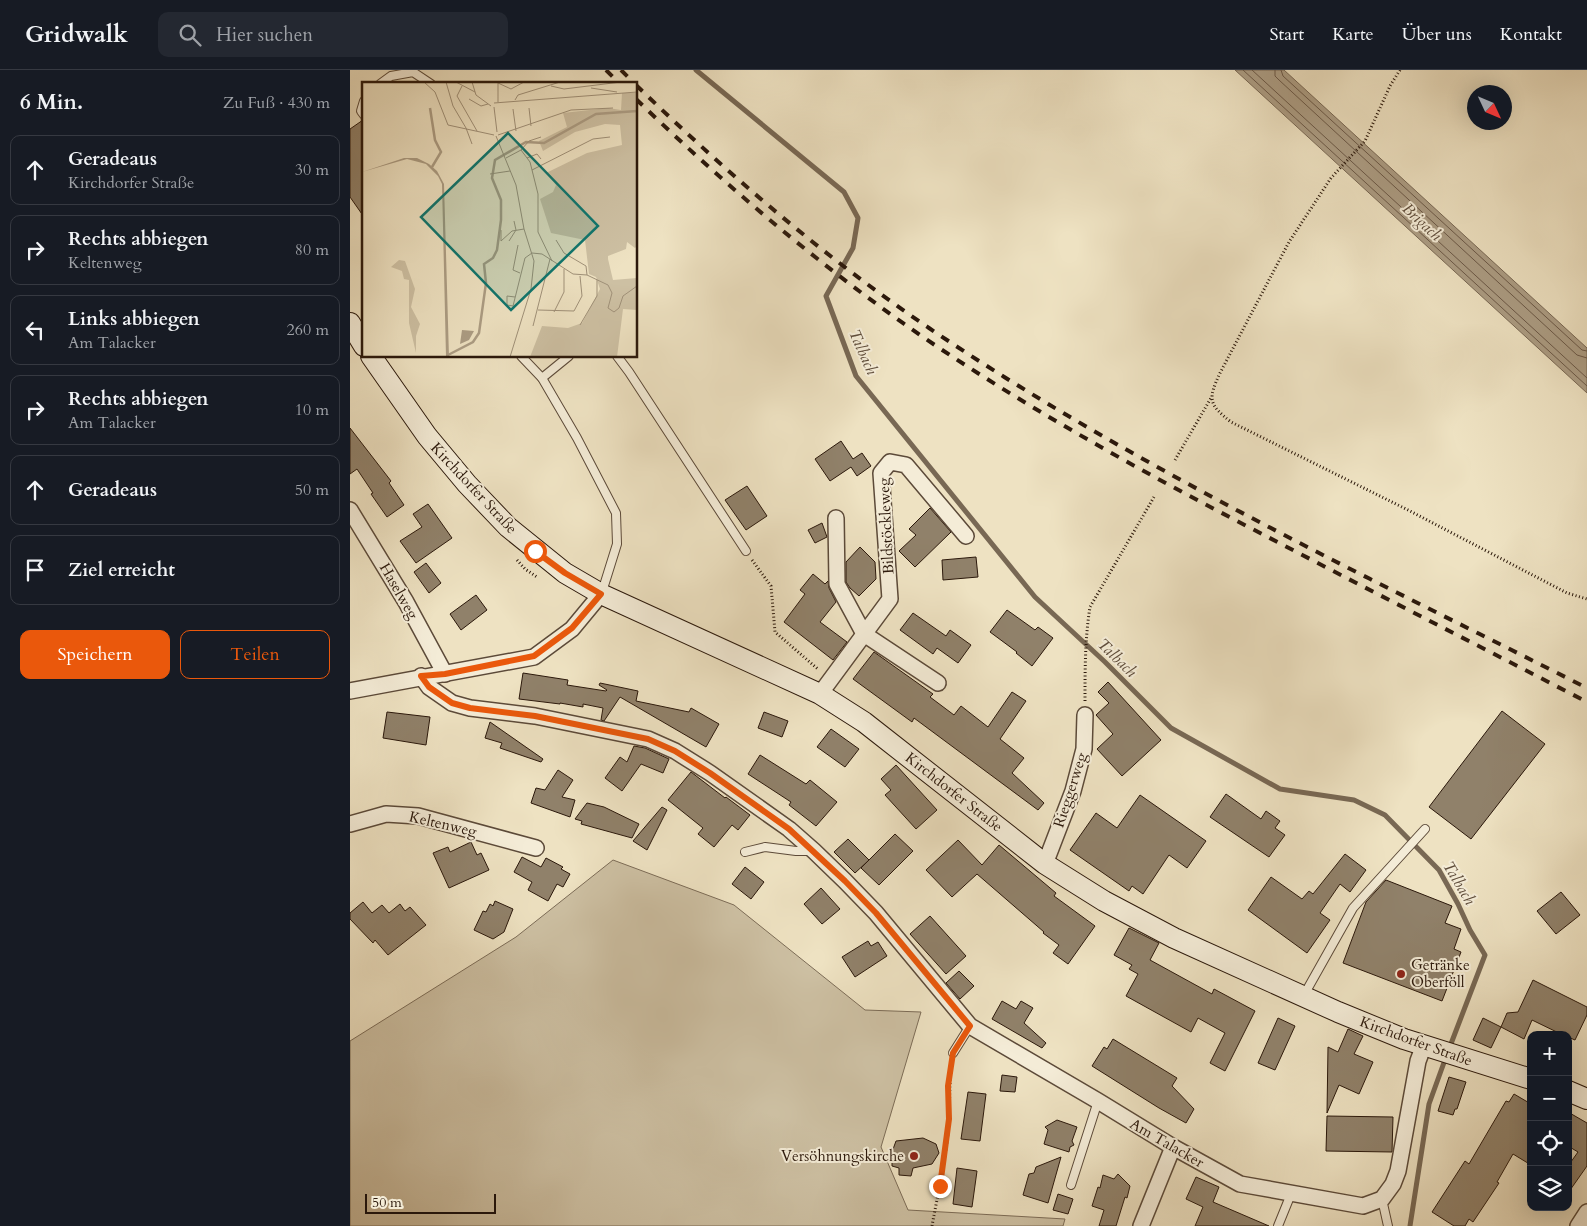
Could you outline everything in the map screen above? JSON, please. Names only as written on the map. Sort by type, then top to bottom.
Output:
[{"type":"main road","points":[[350,323],[362,343]]},
{"type":"main road","name":"Kirchdorfer Straße","points":[[372,358],[427,436],[467,484],[508,527],[565,573],[601,594],[825,687],[864,722],[1045,864],[1104,900],[1174,938],[1303,997],[1432,1048],[1527,1078]]},
{"type":"main road","points":[[1572,1093],[1587,1099]]},
{"type":"street","name":"Bildstöckleweg","points":[[825,687],[890,599],[881,473],[890,462],[906,464],[966,536]]},
{"type":"street","name":"Haselweg","points":[[350,510],[406,602],[445,674]]},
{"type":"street","points":[[836,518],[837,584],[864,634],[938,683]]},
{"type":"street","points":[[350,691],[534,656],[572,628],[601,594]]},
{"type":"street","name":"Am Talacker","points":[[421,676],[429,687],[452,703],[470,708],[535,716],[648,739],[675,751],[710,773],[789,829],[814,851],[876,913],[970,1026],[1173,1147],[1240,1184],[1362,1206],[1382,1199]]},
{"type":"street","name":"Rieggerweg","points":[[1045,864],[1075,782],[1084,749],[1085,714]]},
{"type":"street","name":"Keltenweg","points":[[350,824],[386,814],[418,816],[536,848]]},
{"type":"street","points":[[1382,1199],[1393,1184],[1398,1171],[1418,1061],[1432,1048]]},
{"type":"street","points":[[1141,1226],[1173,1147]]},
{"type":"street","points":[[1578,1226],[1587,1212]]},
{"type":"lane","points":[[383,82],[391,76],[413,72],[428,82]]},
{"type":"lane","points":[[523,358],[542,378],[577,438],[616,512],[617,544],[601,594]]},
{"type":"lane","points":[[542,378],[567,358]]},
{"type":"lane","points":[[618,358],[746,551]]},
{"type":"lane","points":[[1303,997],[1353,908],[1423,832]]},
{"type":"lane","points":[[745,852],[765,847],[814,851]]},
{"type":"lane","points":[[953,1053],[970,1026]]},
{"type":"lane","points":[[1072,1185],[1098,1101]]},
{"type":"lane","points":[[1278,1226],[1290,1194]]},
{"type":"lane","points":[[1382,1199],[1388,1226]]},
{"type":"path","points":[[1175,460],[1211,398],[1212,390],[1220,373],[1290,242],[1331,178],[1365,141],[1390,86],[1400,70]]},
{"type":"path","points":[[1211,398],[1215,407],[1231,422],[1408,510],[1567,593],[1587,599]]},
{"type":"path","points":[[1085,714],[1087,626],[1090,607],[1154,497]]},
{"type":"path","points":[[746,551],[771,586],[775,632],[825,687]]},
{"type":"path","points":[[932,1226],[940,1186],[949,1119],[948,1086],[953,1053]]},
{"type":"shaded area","points":[[613,860],[734,905],[865,1010],[921,1012],[881,1147],[908,1210],[1065,1219],[1063,1226],[350,1226],[350,1041],[516,937]]},
{"type":"water","name":"Brigach","points":[[1235,70],[1284,70],[1587,348],[1587,393]]},
{"type":"building","points":[[362,121],[362,214],[350,197],[350,129]]},
{"type":"building","points":[[350,428],[391,481],[389,483],[404,505],[387,517],[357,469],[350,474]]},
{"type":"building","points":[[841,441],[853,459],[862,453],[871,466],[857,476],[851,467],[830,481],[815,459]]},
{"type":"building","points":[[747,486],[767,516],[746,530],[725,500]]},
{"type":"building","points":[[428,504],[452,538],[416,563],[400,541],[422,527],[413,514]]},
{"type":"building","points":[[930,508],[951,532],[915,567],[899,551],[916,535],[909,529]]},
{"type":"building","points":[[822,523],[827,537],[815,543],[808,530]]},
{"type":"building","points":[[860,547],[875,562],[876,579],[859,596],[846,582],[846,562]]},
{"type":"building","points":[[976,557],[978,577],[943,580],[942,560]]},
{"type":"building","points":[[426,563],[441,583],[429,593],[414,572]]},
{"type":"building","points":[[813,574],[825,584],[828,581],[829,588],[836,602],[820,622],[847,642],[833,660],[784,622],[805,594],[800,590]]},
{"type":"building","points":[[476,595],[487,610],[461,630],[450,614]]},
{"type":"building","points":[[1007,610],[1035,630],[1038,627],[1053,638],[1032,666],[990,632]]},
{"type":"building","points":[[913,613],[946,636],[950,630],[971,645],[958,663],[937,648],[933,654],[900,630]]},
{"type":"building","points":[[874,652],[933,694],[930,697],[954,715],[961,706],[988,727],[1012,692],[1026,701],[1000,739],[1024,758],[1012,773],[1044,803],[1038,810],[914,718],[912,722],[853,679]]},
{"type":"building","points":[[523,673],[568,680],[567,685],[606,691],[599,685],[600,683],[638,691],[636,701],[689,712],[691,708],[719,724],[706,747],[620,697],[604,721],[601,720],[603,708],[583,704],[583,707],[519,699]]},
{"type":"building","points":[[1108,682],[1161,740],[1122,776],[1097,749],[1113,734],[1096,715],[1109,703],[1098,692]]},
{"type":"building","points":[[1502,711],[1545,744],[1471,839],[1429,807]]},
{"type":"building","points":[[387,712],[430,717],[426,745],[383,738]]},
{"type":"building","points":[[764,712],[788,721],[782,737],[758,728]]},
{"type":"building","points":[[490,722],[543,759],[541,762],[500,748],[502,743],[485,738]]},
{"type":"building","points":[[831,729],[859,749],[845,767],[817,747]]},
{"type":"building","points":[[634,746],[645,748],[669,759],[663,773],[641,764],[622,791],[605,778],[620,757],[627,762]]},
{"type":"building","points":[[760,755],[806,784],[810,780],[837,802],[816,826],[789,805],[791,802],[748,774]]},
{"type":"building","points":[[896,765],[937,810],[916,829],[885,795],[891,790],[881,779]]},
{"type":"building","points":[[558,770],[573,780],[562,797],[575,800],[570,817],[531,803],[536,788],[545,790]]},
{"type":"building","points":[[691,772],[750,815],[738,830],[732,825],[714,847],[698,834],[703,828],[668,800]]},
{"type":"building","points":[[1226,794],[1261,819],[1266,811],[1280,821],[1275,828],[1285,835],[1269,857],[1210,817]]},
{"type":"building","points":[[1140,795],[1206,841],[1187,868],[1169,855],[1143,894],[1132,886],[1129,891],[1070,850],[1096,813],[1117,828]]},
{"type":"building","points":[[587,803],[604,807],[639,824],[632,838],[581,824],[582,821],[575,819]]},
{"type":"building","points":[[662,807],[667,810],[647,850],[633,841]]},
{"type":"building","points":[[895,834],[913,851],[879,885],[861,868]]},
{"type":"building","points":[[848,839],[869,860],[855,873],[834,852]]},
{"type":"building","points":[[958,840],[982,865],[999,845],[1056,893],[1054,896],[1095,926],[1068,964],[1053,953],[1059,945],[977,874],[952,897],[926,870]]},
{"type":"building","points":[[471,842],[477,855],[481,853],[489,870],[449,888],[433,853],[448,847],[450,852]]},
{"type":"building","points":[[1345,854],[1366,870],[1350,892],[1340,884],[1320,913],[1330,920],[1307,953],[1248,910],[1271,877],[1302,899],[1309,891],[1313,894]]},
{"type":"building","points":[[522,857],[541,867],[546,858],[563,867],[561,869],[570,874],[563,887],[557,884],[548,901],[528,890],[532,882],[514,872]]},
{"type":"building","points":[[745,867],[764,882],[751,899],[732,884]]},
{"type":"building","points":[[1386,880],[1452,906],[1445,923],[1461,929],[1454,949],[1461,952],[1442,1001],[1343,963],[1366,902]]},
{"type":"building","points":[[821,888],[840,909],[822,924],[804,904]]},
{"type":"building","points":[[1561,892],[1580,915],[1556,934],[1537,911]]},
{"type":"building","points":[[495,901],[513,909],[504,932],[493,939],[474,930],[483,911],[486,912],[490,904],[493,906]]},
{"type":"building","points":[[363,902],[372,913],[382,905],[389,913],[400,904],[405,911],[410,907],[426,925],[388,955],[375,940],[373,943],[350,919],[350,913]]},
{"type":"building","points":[[930,916],[966,956],[946,974],[910,934]]},
{"type":"building","points":[[1129,928],[1159,943],[1150,960],[1212,994],[1214,989],[1255,1011],[1225,1071],[1210,1063],[1225,1033],[1198,1018],[1191,1032],[1126,996],[1138,974],[1129,969],[1132,965],[1114,955]]},
{"type":"building","points":[[868,941],[871,946],[878,942],[887,956],[855,977],[842,957]]},
{"type":"building","points":[[959,971],[974,986],[960,999],[946,983]]},
{"type":"building","points":[[1533,980],[1587,1007],[1587,1015],[1575,1040],[1572,1039],[1572,1031],[1555,1031],[1532,1020],[1524,1039],[1501,1027],[1507,1013],[1518,1012]]},
{"type":"building","points":[[1002,1001],[1016,1009],[1021,1001],[1033,1008],[1024,1023],[1046,1043],[1042,1048],[992,1019]]},
{"type":"building","points":[[1278,1018],[1295,1026],[1275,1070],[1258,1063]]},
{"type":"building","points":[[1483,1018],[1501,1027],[1491,1048],[1473,1040]]},
{"type":"building","points":[[1348,1029],[1363,1036],[1354,1054],[1373,1062],[1359,1094],[1339,1085],[1327,1113],[1328,1047],[1338,1052]]},
{"type":"building","points":[[1113,1039],[1177,1078],[1172,1086],[1194,1109],[1186,1123],[1092,1066],[1104,1047],[1107,1049]]},
{"type":"building","points":[[1002,1075],[1017,1077],[1015,1092],[1000,1091]]},
{"type":"building","points":[[1449,1077],[1466,1082],[1457,1109],[1455,1109],[1453,1115],[1438,1111]]},
{"type":"building","points":[[968,1092],[986,1094],[980,1141],[961,1139]]},
{"type":"building","points":[[1514,1094],[1527,1102],[1527,1163],[1513,1154],[1497,1182],[1499,1183],[1473,1222],[1469,1219],[1465,1226],[1454,1226],[1432,1212],[1465,1161],[1469,1164],[1506,1101],[1509,1102]]},
{"type":"building","points":[[1572,1114],[1587,1123],[1587,1166],[1572,1187],[1572,1160],[1578,1152],[1572,1148]]},
{"type":"building","points":[[1327,1116],[1393,1117],[1392,1152],[1326,1151]]},
{"type":"building","points":[[1057,1120],[1077,1127],[1072,1141],[1074,1145],[1070,1147],[1069,1152],[1044,1144],[1048,1130],[1045,1127]]},
{"type":"building","name":"Versöhnungskirche","points":[[923,1138],[936,1144],[939,1153],[932,1164],[913,1168],[911,1176],[899,1175],[899,1168],[892,1166],[892,1152],[896,1141]]},
{"type":"building","points":[[1061,1157],[1048,1203],[1023,1195],[1029,1174],[1034,1173],[1036,1167]]},
{"type":"building","points":[[957,1168],[977,1171],[972,1207],[953,1204]]},
{"type":"building","points":[[1118,1174],[1130,1186],[1127,1198],[1125,1197],[1116,1226],[1099,1226],[1104,1210],[1092,1206],[1098,1187],[1100,1188],[1103,1175],[1114,1179]]},
{"type":"building","points":[[1196,1177],[1219,1187],[1213,1202],[1269,1226],[1195,1226],[1203,1207],[1186,1199]]},
{"type":"building","points":[[1058,1194],[1073,1199],[1068,1214],[1053,1210]]},
{"type":"waterway","name":"Talbach","points":[[696,70],[844,192],[858,218],[853,248],[826,296],[856,376],[1035,597],[1105,662],[1171,728],[1280,789],[1354,800],[1385,815],[1439,870],[1485,955],[1449,1049]]},
{"type":"waterway","name":"Talbach","points":[[1410,1226],[1429,1104],[1446,1057]]},
{"type":"railway","points":[[606,70],[618,82]]},
{"type":"railway","points":[[621,70],[633,82]]},
{"type":"railway","points":[[638,87],[741,182],[814,243],[890,301],[1008,379],[1169,474],[1335,561],[1587,688]]},
{"type":"railway","points":[[638,101],[773,223],[882,308],[962,363],[1046,415],[1176,489],[1587,702]]},
{"type":"place","name":"Getränke Oberföll","points":[[1401,974]]},
{"type":"place","name":"Versöhnungskirche","points":[[914,1156]]},
{"type":"route","points":[[535,551],[565,573],[601,594],[572,628],[534,656],[445,674],[421,676],[429,687],[452,703],[470,708],[535,716],[648,739],[675,751],[710,773],[789,829],[845,881],[876,913],[970,1026],[953,1053],[948,1086],[949,1119],[940,1186]]}]
